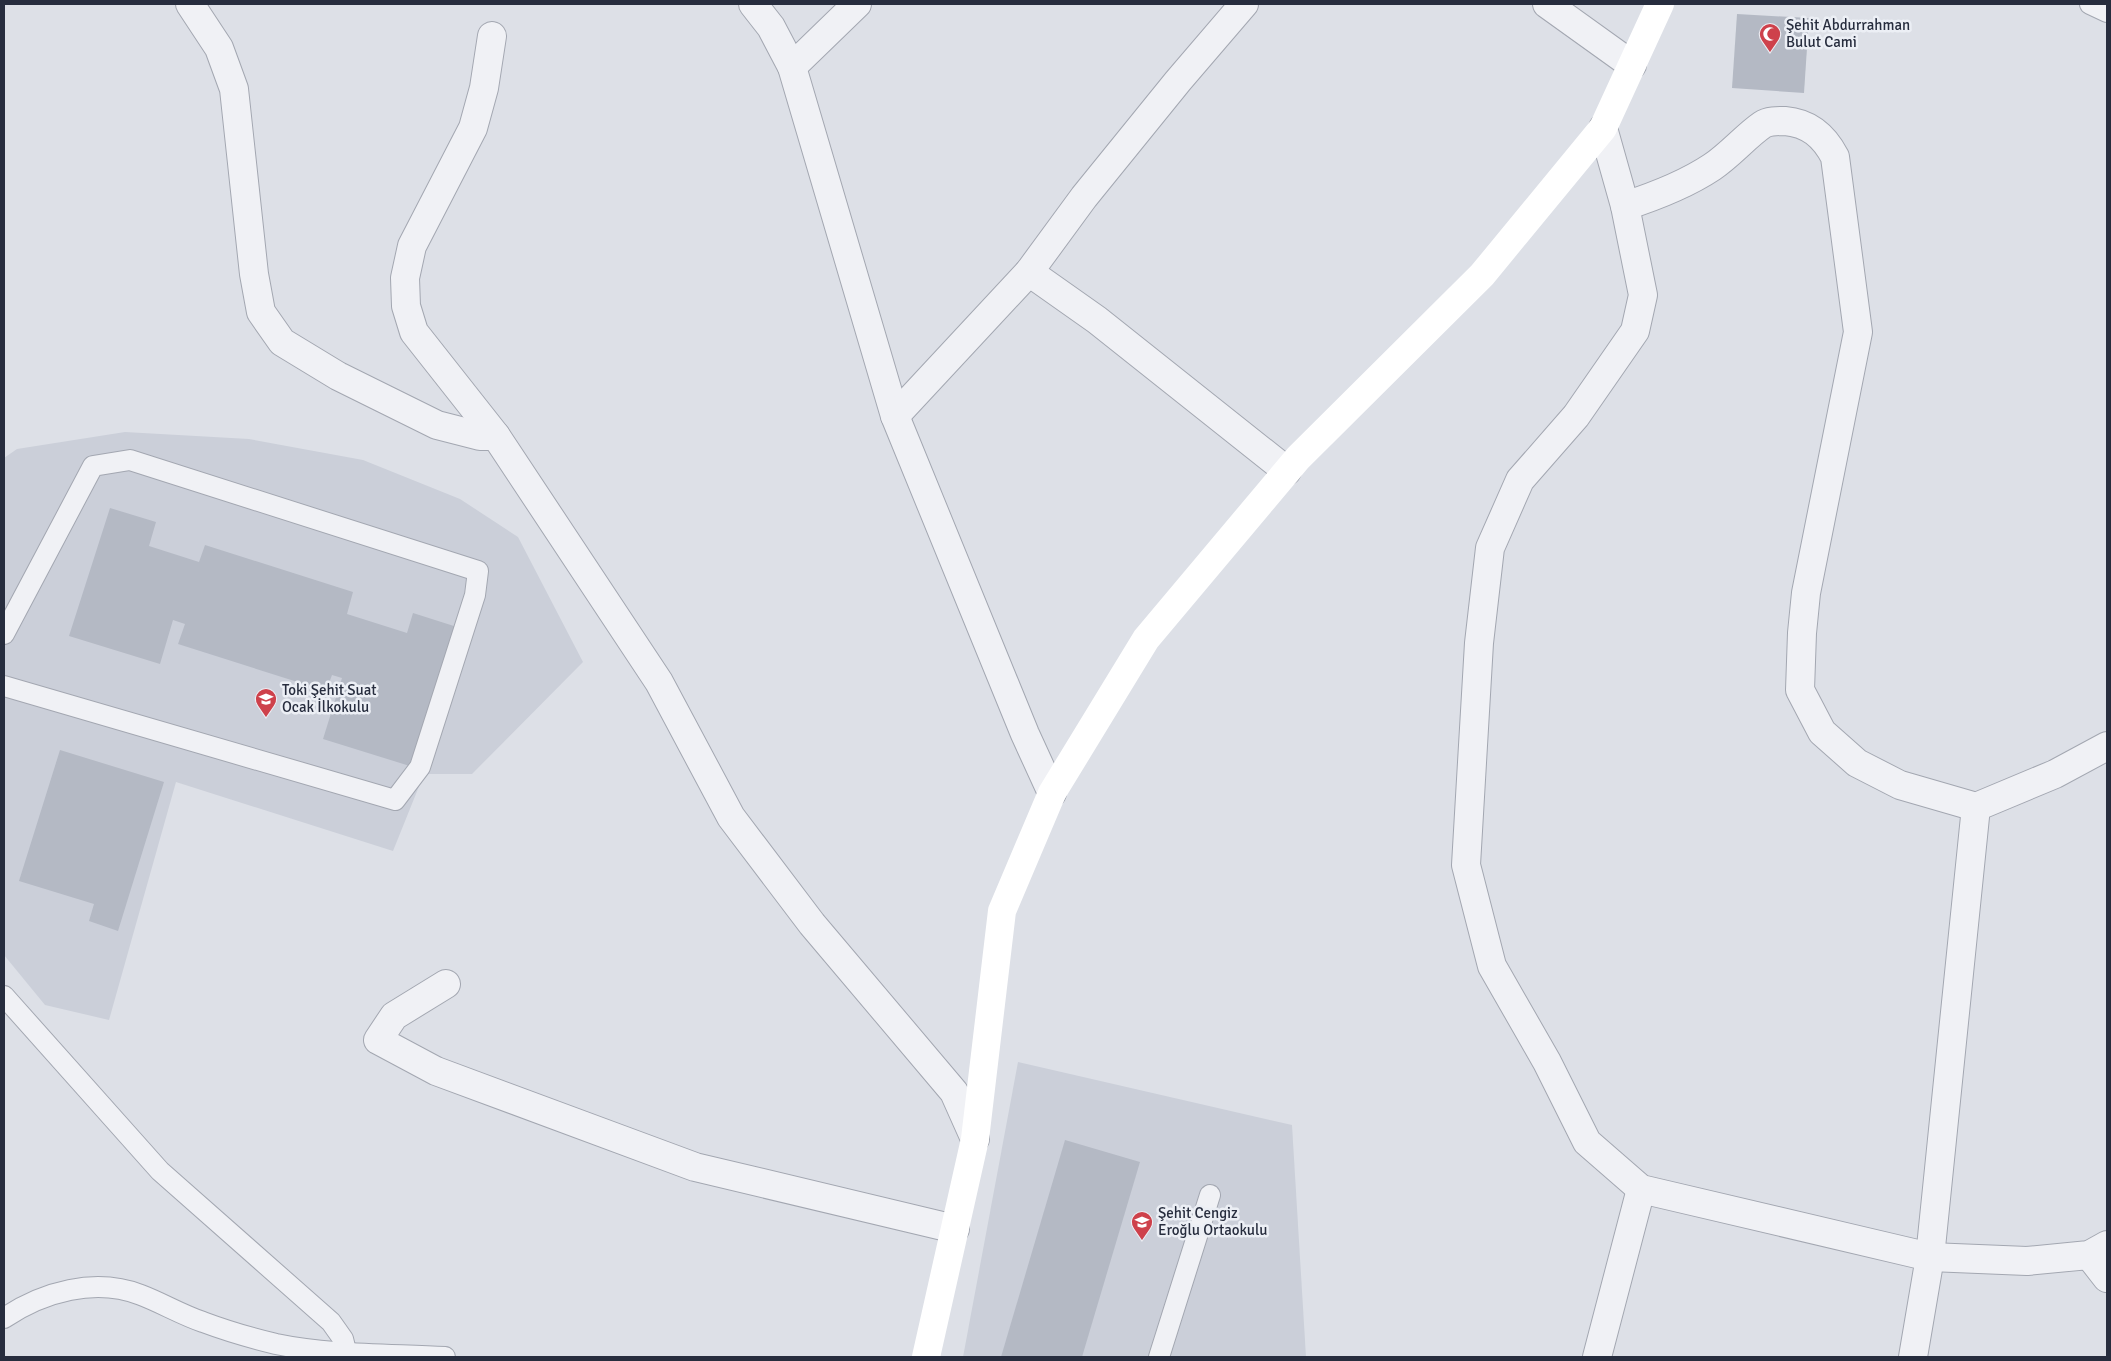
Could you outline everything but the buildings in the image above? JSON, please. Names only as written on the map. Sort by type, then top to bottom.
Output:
[{"type":"street","points":[[190,4],[219,48],[234,89],[254,274],[261,312],[282,342],[338,376],[437,425],[480,436],[496,436]]},
{"type":"street","points":[[753,4],[771,27],[792,67],[895,416],[1025,734],[1052,793]]},
{"type":"street","points":[[792,67],[857,4]]},
{"type":"street","points":[[895,416],[1029,272],[1084,197],[1178,81],[1244,4]]},
{"type":"street","points":[[1547,4],[1632,65]]},
{"type":"street","points":[[926,1357],[975,1139],[1002,911],[1052,793],[1146,639],[1298,458],[1482,276],[1603,128],[1660,4]]},
{"type":"street","points":[[492,36],[484,88],[473,128],[412,246],[405,278],[406,306],[414,332],[496,436],[659,682],[731,816],[812,924],[954,1092],[975,1139]]},
{"type":"street","points":[[1625,206],[1656,196],[1713,166],[1764,124],[1778,121],[1793,122],[1807,126],[1819,134],[1828,144],[1835,157],[1858,332],[1806,593],[1802,633],[1800,690],[1822,732],[1857,763],[1900,785],[1976,807],[2055,774],[2107,746]]},
{"type":"street","points":[[1603,128],[1625,206],[1642,295],[1635,331],[1576,416],[1520,480],[1490,548],[1479,643],[1466,865],[1492,966],[1547,1062],[1587,1142],[1642,1189],[1930,1257],[2027,1261],[2098,1250],[2107,1278]]},
{"type":"street","points":[[1029,272],[1097,320],[1287,471]]},
{"type":"street","points":[[1913,1357],[1930,1257],[1976,807]]},
{"type":"street","points":[[446,984],[394,1016],[378,1040],[436,1071],[696,1167],[955,1229]]},
{"type":"street","points":[[1597,1357],[1642,1189]]},
{"type":"lane","points":[[2090,4],[2107,12]]},
{"type":"lane","points":[[4,634],[93,466],[130,460],[478,571],[475,595],[420,767],[396,800],[4,686]]},
{"type":"lane","points":[[4,996],[160,1171],[331,1322],[338,1330],[346,1351]]},
{"type":"lane","points":[[1158,1357],[1210,1195]]},
{"type":"lane","points":[[4,1318],[20,1306],[67,1290],[115,1289],[138,1294],[201,1322],[244,1336],[312,1349],[446,1357]]},
{"type":"shaded area","name":"Toki Şehit Suat Ocak İlkokulu","points":[[125,432],[249,439],[363,460],[460,499],[518,537],[583,662],[472,774],[424,774],[393,851],[176,782],[109,1020],[45,1005],[4,955],[4,458],[17,449]]},
{"type":"shaded area","name":"Şehit Cengiz Eroğlu Ortaokulu","points":[[1018,1062],[1292,1125],[1306,1357],[963,1357]]},
{"type":"place","name":"Şehit Abdurrahman Bulut Cami","points":[[1770,53]]},
{"type":"place","name":"Toki Şehit Suat Ocak İlkokulu","points":[[266,718]]},
{"type":"place","name":"Şehit Cengiz Eroğlu Ortaokulu","points":[[1142,1241]]}]
